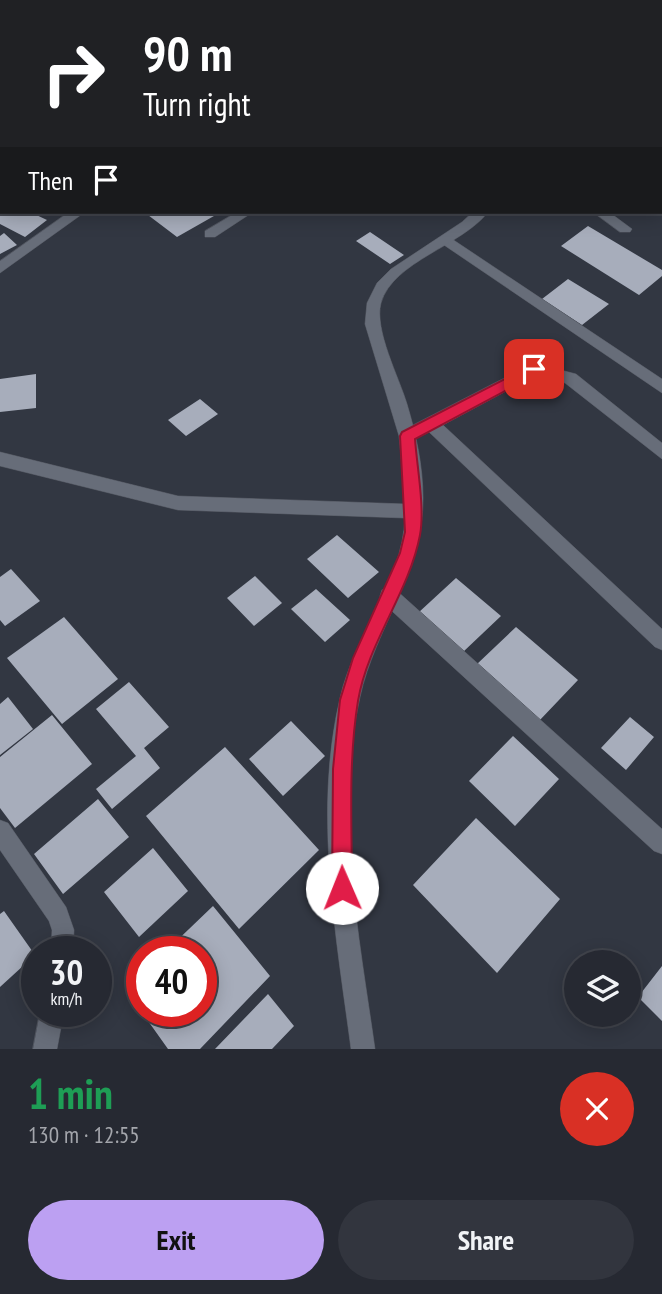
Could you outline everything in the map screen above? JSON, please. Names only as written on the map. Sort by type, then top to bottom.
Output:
[{"type":"street","points":[[0,268],[75,214]]},
{"type":"street","points":[[210,234],[243,214]]},
{"type":"street","points":[[363,1049],[342,888],[342,769],[349,700],[362,658],[408,553],[414,511],[408,436],[372,324],[371,310],[375,295],[383,284],[423,253],[468,225],[479,214]]},
{"type":"street","points":[[603,214],[625,229]]},
{"type":"street","points":[[446,240],[662,387]]},
{"type":"street","points":[[408,436],[534,369],[550,370],[570,378],[662,452]]},
{"type":"street","points":[[431,424],[662,641]]},
{"type":"street","points":[[0,459],[178,503],[414,511]]},
{"type":"street","points":[[389,596],[662,843]]},
{"type":"street","points":[[0,831],[58,915],[63,936]]},
{"type":"street","points":[[45,1049],[49,1027]]},
{"type":"building","points":[[0,214],[34,214],[47,220],[25,237],[0,224]]},
{"type":"building","points":[[147,214],[217,214],[177,237]]},
{"type":"building","points":[[588,226],[662,270],[662,276],[639,295],[561,246]]},
{"type":"building","points":[[370,232],[404,255],[390,264],[356,241]]},
{"type":"building","points":[[4,233],[17,245],[0,254],[0,236]]},
{"type":"building","points":[[568,279],[609,304],[582,325],[542,299]]},
{"type":"building","points":[[36,374],[36,408],[0,412],[0,379]]},
{"type":"building","points":[[200,399],[218,414],[186,436],[168,420]]},
{"type":"building","points":[[337,535],[379,572],[348,598],[307,559]]},
{"type":"building","points":[[11,569],[40,601],[5,626],[0,620],[0,577]]},
{"type":"building","points":[[255,576],[282,603],[254,626],[227,598]]},
{"type":"building","points":[[456,578],[501,616],[463,652],[418,613]]},
{"type":"building","points":[[316,589],[350,620],[325,642],[291,609]]},
{"type":"building","points":[[64,617],[118,679],[62,724],[7,658]]},
{"type":"building","points":[[516,627],[578,680],[539,721],[476,665]]},
{"type":"building","points":[[129,682],[169,727],[144,748],[160,768],[112,809],[96,789],[136,756],[96,709]]},
{"type":"building","points":[[8,697],[33,729],[0,755],[0,704]]},
{"type":"building","points":[[52,715],[92,764],[15,828],[0,808],[0,757]]},
{"type":"building","points":[[630,717],[654,737],[626,770],[601,748]]},
{"type":"building","points":[[291,721],[325,756],[283,796],[249,759]]},
{"type":"building","points":[[513,736],[559,779],[515,826],[469,781]]},
{"type":"building","points":[[225,747],[319,850],[239,929],[146,816]]},
{"type":"building","points":[[98,799],[129,837],[63,894],[34,854]]},
{"type":"building","points":[[476,818],[560,899],[497,973],[413,885]]},
{"type":"building","points":[[153,848],[188,891],[140,936],[104,892]]},
{"type":"building","points":[[213,906],[270,976],[200,1049],[168,1049],[152,1027],[217,1027],[217,936],[182,936]]},
{"type":"building","points":[[4,911],[22,936],[21,968],[0,987],[0,914]]},
{"type":"building","points":[[662,966],[662,1021],[641,1000],[641,993]]},
{"type":"building","points":[[268,994],[294,1026],[272,1049],[215,1049]]},
{"type":"route","points":[[342,888],[342,769],[349,700],[362,658],[408,553],[413,532],[408,436],[534,369]]}]
